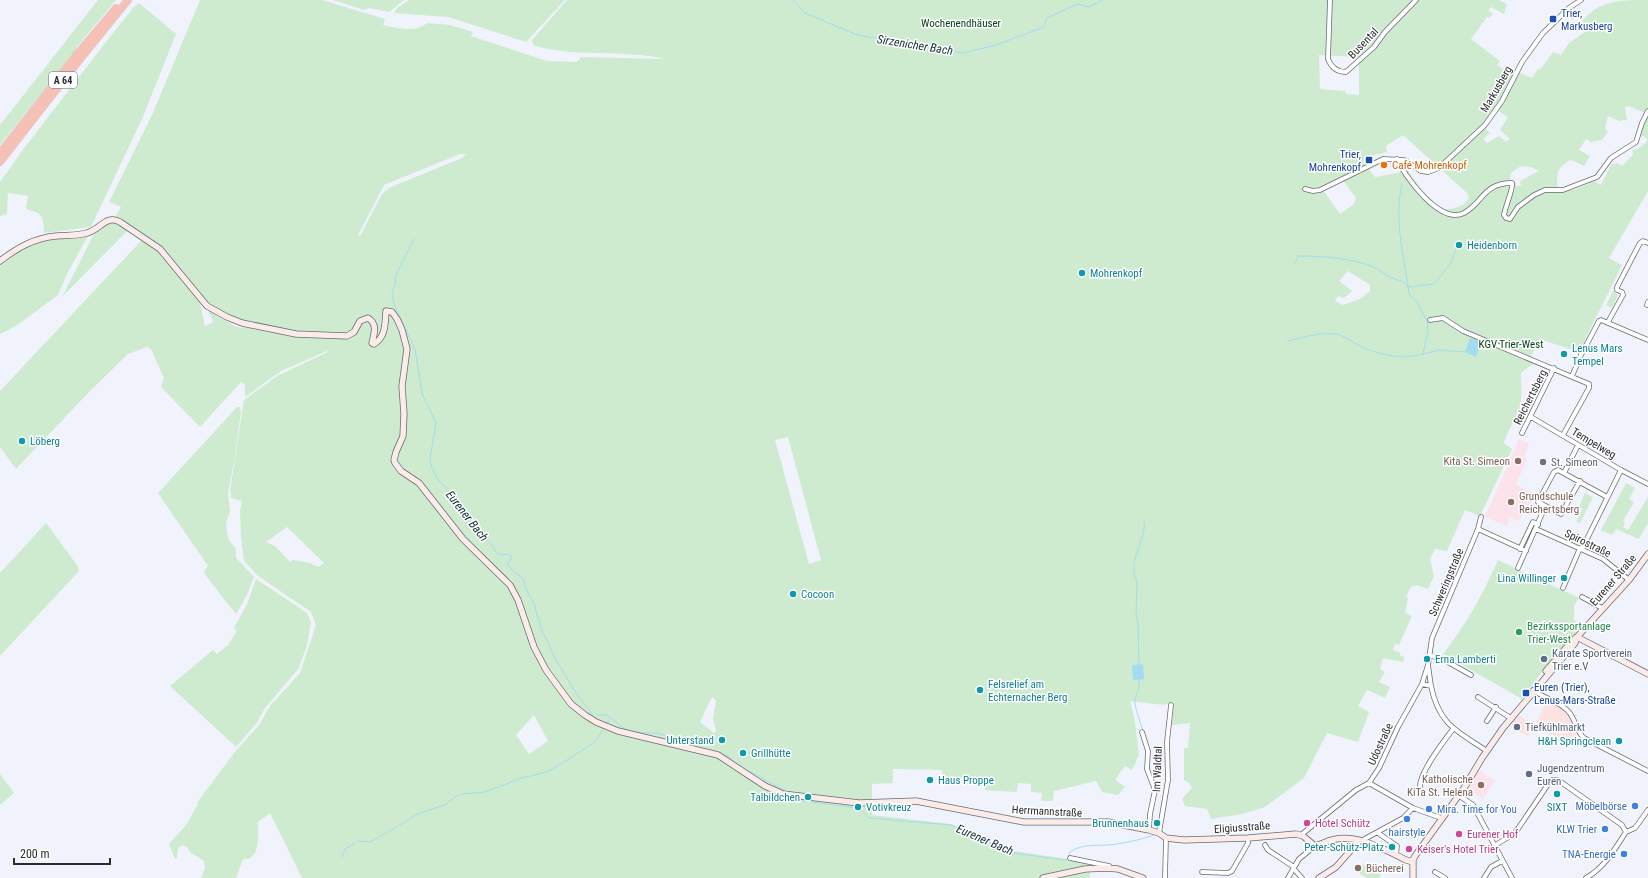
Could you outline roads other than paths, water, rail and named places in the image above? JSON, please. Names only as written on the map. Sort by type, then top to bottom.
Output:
[{"type":"highway","name":"A 64","points":[[0,153],[78,53],[122,0]]},
{"type":"highway","name":"A 64","points":[[0,162],[128,0]]},
{"type":"street","name":"Busental","points":[[1330,0],[1328,59],[1332,67],[1340,72],[1346,72],[1374,47],[1385,32],[1416,0]]},
{"type":"street","name":"Markusberg","points":[[1305,189],[1313,191],[1320,190],[1383,158],[1404,160],[1421,171],[1435,170],[1442,166],[1485,125],[1502,101],[1522,62],[1543,33],[1568,8],[1581,0]]},
{"type":"street","points":[[1397,159],[1404,171],[1432,205],[1454,215],[1459,215],[1470,209],[1484,193],[1492,188],[1512,183],[1513,186],[1504,215],[1506,218],[1510,219],[1518,207],[1534,195],[1545,190],[1563,190],[1594,180],[1611,158],[1636,142],[1642,123],[1648,111]]},
{"type":"street","name":"Herrmannstraße","points":[[0,261],[20,247],[36,240],[88,233],[109,219],[116,219],[160,249],[207,306],[219,314],[242,324],[302,335],[347,336],[354,332],[360,321],[368,318],[372,321],[375,328],[372,343],[374,344],[382,336],[385,328],[386,311],[392,312],[402,330],[407,349],[402,386],[404,414],[403,436],[394,458],[395,463],[401,471],[419,483],[463,539],[510,584],[518,600],[534,647],[543,666],[571,704],[584,715],[601,724],[618,731],[718,755],[765,786],[783,794],[859,803],[916,801],[1019,821],[1086,823],[1103,822],[1148,830],[1159,833],[1166,838]]},
{"type":"street","points":[[1608,322],[1622,295],[1622,292],[1617,290],[1617,287],[1641,241],[1648,243]]},
{"type":"street","points":[[1430,320],[1443,318],[1463,331],[1589,384],[1589,388],[1562,435]]},
{"type":"street","points":[[1572,376],[1581,355],[1599,321],[1601,320],[1648,340]]},
{"type":"street","name":"Reichertsberg","points":[[1522,433],[1554,368]]},
{"type":"street","name":"Tempelweg","points":[[1531,417],[1621,470],[1648,484]]},
{"type":"street","points":[[1564,473],[1578,445]]},
{"type":"street","points":[[1580,481],[1561,514],[1538,502],[1554,472],[1558,470],[1580,481],[1607,496]]},
{"type":"street","points":[[1563,588],[1621,470]]},
{"type":"street","points":[[1518,568],[1545,507]]},
{"type":"street","name":"Schweringstraße","points":[[1429,655],[1432,638],[1478,530],[1481,517]]},
{"type":"street","points":[[1520,549],[1533,522],[1537,527]]},
{"type":"street","name":"Spirostraße","points":[[1537,527],[1610,563],[1629,580]]},
{"type":"street","points":[[1478,530],[1526,551]]},
{"type":"street","name":"Eurener Straße","points":[[1413,878],[1413,862],[1415,856],[1487,751],[1517,710],[1575,643],[1577,637],[1629,580],[1648,554]]},
{"type":"street","points":[[1582,597],[1602,608]]},
{"type":"street","points":[[1584,629],[1585,639],[1589,644]]},
{"type":"street","points":[[1577,637],[1648,674]]},
{"type":"street","points":[[1429,655],[1435,657],[1440,655],[1471,675]]},
{"type":"street","name":"Udostraße","points":[[1302,835],[1356,790],[1369,783],[1379,768],[1398,727],[1422,684],[1429,655]]},
{"type":"street","points":[[1428,664],[1431,686],[1438,709],[1453,729],[1487,751]]},
{"type":"street","points":[[1422,684],[1431,686]]},
{"type":"street","points":[[1534,690],[1566,708],[1577,731],[1584,738],[1648,771]]},
{"type":"street","points":[[1478,696],[1513,717]]},
{"type":"street","name":"Im Waldtal","points":[[1159,833],[1168,780],[1167,749],[1171,705]]},
{"type":"street","points":[[1487,721],[1496,708]]},
{"type":"street","points":[[1420,787],[1420,782],[1434,756],[1453,729]]},
{"type":"street","points":[[1142,732],[1148,751],[1147,769],[1155,790],[1148,830]]},
{"type":"street","points":[[1494,846],[1514,833],[1549,782],[1555,779],[1622,824],[1626,832]]},
{"type":"street","points":[[1369,783],[1412,808],[1441,818]]},
{"type":"street","points":[[1458,795],[1472,805],[1512,878]]},
{"type":"street","points":[[1320,878],[1336,868],[1359,841],[1378,833],[1403,818],[1412,808]]},
{"type":"street","points":[[1586,878],[1604,865],[1626,832],[1634,830],[1648,810]]},
{"type":"street","points":[[1378,833],[1397,846],[1396,855]]},
{"type":"street","name":"Eligiusstraße","points":[[1166,838],[1190,840],[1248,838],[1290,834],[1302,835]]},
{"type":"street","points":[[1302,835],[1315,846]]},
{"type":"street","points":[[1165,878],[1166,838]]},
{"type":"street","points":[[1202,872],[1228,873],[1232,871],[1248,843],[1248,838]]},
{"type":"street","points":[[1288,878],[1299,859],[1315,846],[1337,838],[1359,841],[1413,862]]},
{"type":"street","points":[[1265,845],[1268,850],[1294,867],[1302,878]]},
{"type":"street","points":[[1070,858],[1113,868],[1143,878]]},
{"type":"street","points":[[1484,878],[1491,867],[1502,861]]},
{"type":"street","points":[[1043,878],[1085,869],[1113,868]]},
{"type":"street","points":[[1435,872],[1445,878]]},
{"type":"water","points":[[1470,338],[1482,341],[1476,357],[1465,352]]},
{"type":"water","points":[[1143,664],[1144,679],[1133,680],[1132,665]]},
{"type":"waterway","name":"Sirzenicher Bach","points":[[793,0],[805,13],[857,35],[963,53],[996,45],[1044,27],[1047,18],[1077,4],[1089,7],[1103,0]]},
{"type":"waterway","points":[[1402,184],[1399,223],[1408,286]]},
{"type":"waterway","name":"Eurener Bach","points":[[414,239],[396,275],[395,285],[392,292],[394,304],[415,349],[422,393],[425,401]]},
{"type":"waterway","points":[[1451,262],[1456,249]]},
{"type":"waterway","points":[[1295,263],[1298,256],[1343,259],[1372,266],[1390,277],[1403,282],[1408,287]]},
{"type":"waterway","points":[[1426,320],[1418,303],[1409,294],[1408,287],[1434,284],[1451,263]]},
{"type":"waterway","points":[[1427,322],[1428,331],[1423,354],[1439,350],[1466,352]]},
{"type":"waterway","points":[[1287,341],[1317,335],[1336,334],[1366,349],[1390,356],[1406,357],[1423,354]]},
{"type":"waterway","name":"Eurener Bach","points":[[427,404],[436,423],[430,459],[432,468],[437,478],[457,501],[478,533],[493,546],[495,551],[498,554],[511,555],[511,559],[508,563],[509,567],[523,579],[526,589],[534,604],[542,631],[553,655],[578,696],[593,715]]},
{"type":"waterway","points":[[1135,560],[1143,536],[1144,522]]},
{"type":"waterway","points":[[1134,562],[1134,575],[1137,582],[1136,613],[1138,623],[1139,666]]},
{"type":"waterway","points":[[1139,679],[1135,704],[1143,732]]},
{"type":"waterway","name":"Eurener Bach","points":[[597,715],[605,715],[610,717],[623,728],[632,731],[657,733],[684,743]]},
{"type":"waterway","points":[[607,723],[610,719]]},
{"type":"waterway","points":[[462,794],[485,792],[522,778],[547,772],[595,742],[603,730]]},
{"type":"waterway","name":"Eurener Bach","points":[[686,744],[694,746]]},
{"type":"waterway","name":"Eurener Bach","points":[[722,754],[729,757],[734,762]]},
{"type":"waterway","name":"Eurener Bach","points":[[743,768],[788,792]]},
{"type":"waterway","points":[[400,825],[417,814],[444,805],[458,795]]},
{"type":"waterway","name":"Eurener Bach","points":[[794,797],[797,800],[808,802]]},
{"type":"waterway","name":"Eurener Bach","points":[[811,802],[860,809],[869,818],[951,825],[1013,853],[1064,860],[1068,859]]},
{"type":"waterway","points":[[359,841],[370,842],[397,827]]},
{"type":"waterway","name":"Eurener Bach","points":[[1069,856],[1070,852],[1081,847],[1111,845],[1154,835]]},
{"type":"waterway","points":[[342,857],[345,849],[355,843]]},
{"type":"place","name":"Trier, Markusberg","points":[[1553,19]]},
{"type":"place","name":"Trier, Mohrenkopf","points":[[1369,160]]},
{"type":"place","name":"Café Mohrenkopf","points":[[1384,165]]},
{"type":"place","name":"Heidenborn","points":[[1459,245]]},
{"type":"place","name":"Mohrenkopf","points":[[1082,273]]},
{"type":"place","name":"Lenus Mars Tempel","points":[[1564,354]]},
{"type":"place","name":"Löberg","points":[[22,441]]},
{"type":"place","name":"Kita St. Simeon","points":[[1518,461]]},
{"type":"place","name":"St. Simeon","points":[[1543,462]]},
{"type":"place","name":"Grundschule Reichertsberg","points":[[1511,502]]},
{"type":"place","name":"Lina Willinger","points":[[1564,578]]},
{"type":"place","name":"Cocoon","points":[[793,594]]},
{"type":"place","name":"Bezirkssportanlage Trier-West","points":[[1519,632]]},
{"type":"place","name":"Erna Lamberti","points":[[1427,659]]},
{"type":"place","name":"Karate Sportverein Trier e.V","points":[[1544,659]]},
{"type":"place","name":"Felsrelief am Echternacher Berg","points":[[980,690]]},
{"type":"place","name":"Euren (Trier), Lenus-Mars-Straße","points":[[1526,693]]},
{"type":"place","name":"Tiefkühlmarkt","points":[[1517,727]]},
{"type":"place","name":"Unterstand","points":[[722,740]]},
{"type":"place","name":"H&H Springclean","points":[[1619,741]]},
{"type":"place","name":"Grillhütte","points":[[743,753]]},
{"type":"place","name":"Jugendzentrum Euren","points":[[1529,774]]},
{"type":"place","name":"Haus Proppe","points":[[930,780]]},
{"type":"place","name":"Katholische KiTa St. Helena","points":[[1481,785]]},
{"type":"place","name":"SIXT","points":[[1557,794]]},
{"type":"place","name":"Talbildchen","points":[[808,797]]},
{"type":"place","name":"Möbelbörse","points":[[1635,806]]},
{"type":"place","name":"Votivkreuz","points":[[858,807]]},
{"type":"place","name":"Mira. Time for You","points":[[1429,809]]},
{"type":"place","name":"hairstyle","points":[[1407,819]]},
{"type":"place","name":"Brunnenhaus","points":[[1157,823]]},
{"type":"place","name":"Hotel Schütz","points":[[1307,823]]},
{"type":"place","name":"KLW Trier","points":[[1605,829]]},
{"type":"place","name":"Eurener Hof","points":[[1459,834]]},
{"type":"place","name":"Peter-Schütz-Platz","points":[[1392,847]]},
{"type":"place","name":"Keiser's Hotel Trier","points":[[1409,849]]},
{"type":"place","name":"TNA-Energie","points":[[1624,854]]},
{"type":"place","name":"Bücherei","points":[[1358,868]]},
{"type":"park label","name":"Wochenendhäuser","points":[[961,23]]},
{"type":"park label","name":"KGV Trier-West","points":[[1511,344]]}]
